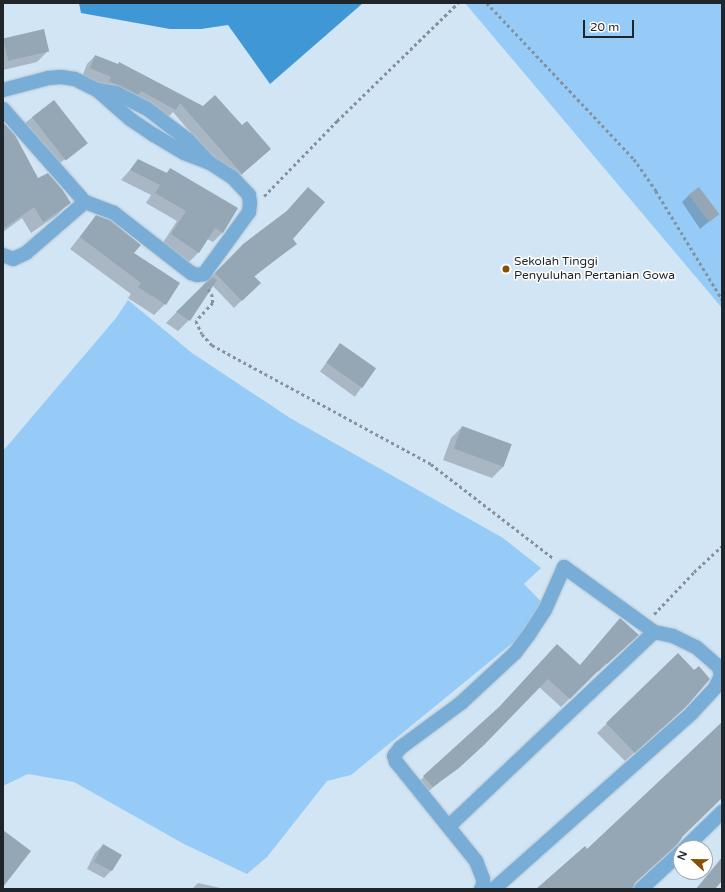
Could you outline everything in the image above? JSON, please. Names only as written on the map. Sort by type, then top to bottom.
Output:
[{"type":"street","points":[[3,90],[34,81],[61,77],[76,79],[96,90],[130,118],[154,135],[184,153],[210,163],[233,178],[249,195],[249,212],[204,274],[197,275],[191,273],[114,213],[85,202],[3,109]]},
{"type":"street","points":[[3,255],[13,259],[26,253],[85,202]]},
{"type":"street","points":[[564,567],[649,628],[686,641],[709,656],[720,667],[722,676],[720,681],[692,713],[486,888],[476,861],[396,762],[395,754],[461,703],[515,653],[545,610],[564,567]]},
{"type":"street","points":[[449,826],[649,628]]},
{"type":"street","points":[[693,840],[722,812]]},
{"type":"street","points":[[641,889],[673,859]]},
{"type":"path","points":[[249,212],[337,121],[458,3]]},
{"type":"path","points":[[487,3],[634,159],[656,191],[722,299]]},
{"type":"path","points":[[197,275],[212,294],[213,303],[196,321],[202,334],[212,345],[431,464],[564,567]]},
{"type":"path","points":[[649,628],[694,572],[722,546]]},
{"type":"shaded area","points":[[79,3],[363,3],[270,84],[228,25],[201,29],[170,29],[81,13]]},
{"type":"shaded area","points":[[465,3],[722,3],[722,308]]},
{"type":"shaded area","points":[[128,300],[192,353],[290,418],[503,538],[541,568],[524,584],[548,609],[515,641],[351,775],[327,781],[267,857],[247,874],[184,844],[74,782],[28,774],[3,786],[3,451],[116,318]]},
{"type":"building","points":[[44,29],[49,51],[8,61],[3,38]]},
{"type":"building","points":[[95,55],[118,64],[119,62],[203,106],[215,95],[242,125],[247,121],[271,149],[242,174],[180,103],[176,110],[141,91],[138,95],[109,81],[111,77],[90,68]]},
{"type":"building","points":[[54,100],[88,143],[66,161],[32,117]]},
{"type":"building","points":[[3,122],[15,135],[38,178],[48,173],[62,189],[71,203],[43,222],[34,207],[3,229]]},
{"type":"building","points":[[138,159],[167,173],[170,168],[238,208],[223,233],[215,228],[199,253],[171,234],[186,211],[155,193],[160,185],[130,170]]},
{"type":"building","points":[[308,187],[325,202],[293,239],[297,244],[254,276],[261,283],[242,301],[215,273],[242,245],[288,210]]},
{"type":"building","points":[[699,187],[719,214],[709,222],[689,195]]},
{"type":"building","points":[[96,215],[110,220],[141,245],[134,253],[180,283],[166,305],[138,287],[141,283],[80,237]]},
{"type":"building","points":[[212,277],[217,280],[190,321],[176,312]]},
{"type":"building","points":[[340,343],[376,368],[362,388],[326,363]]},
{"type":"building","points":[[462,426],[512,444],[504,467],[454,449]]},
{"type":"building","points":[[620,618],[639,635],[607,664],[606,663],[570,699],[548,679],[484,745],[459,768],[433,787],[423,776],[500,706],[557,644],[580,665]]},
{"type":"building","points":[[678,653],[694,670],[699,666],[710,679],[686,707],[635,753],[606,723]]},
{"type":"building","points":[[722,722],[722,798],[680,840],[673,840],[673,849],[635,883],[633,889],[536,889],[585,846],[587,849]]},
{"type":"building","points":[[3,830],[31,851],[3,887]]},
{"type":"building","points":[[103,844],[122,855],[112,871],[94,862]]},
{"type":"building","points":[[722,858],[722,881],[715,889],[696,889],[704,880],[713,880],[713,869]]},
{"type":"place","name":"Sekolah Tinggi Penyuluhan Pertanian Gowa","points":[[506,269]]}]
